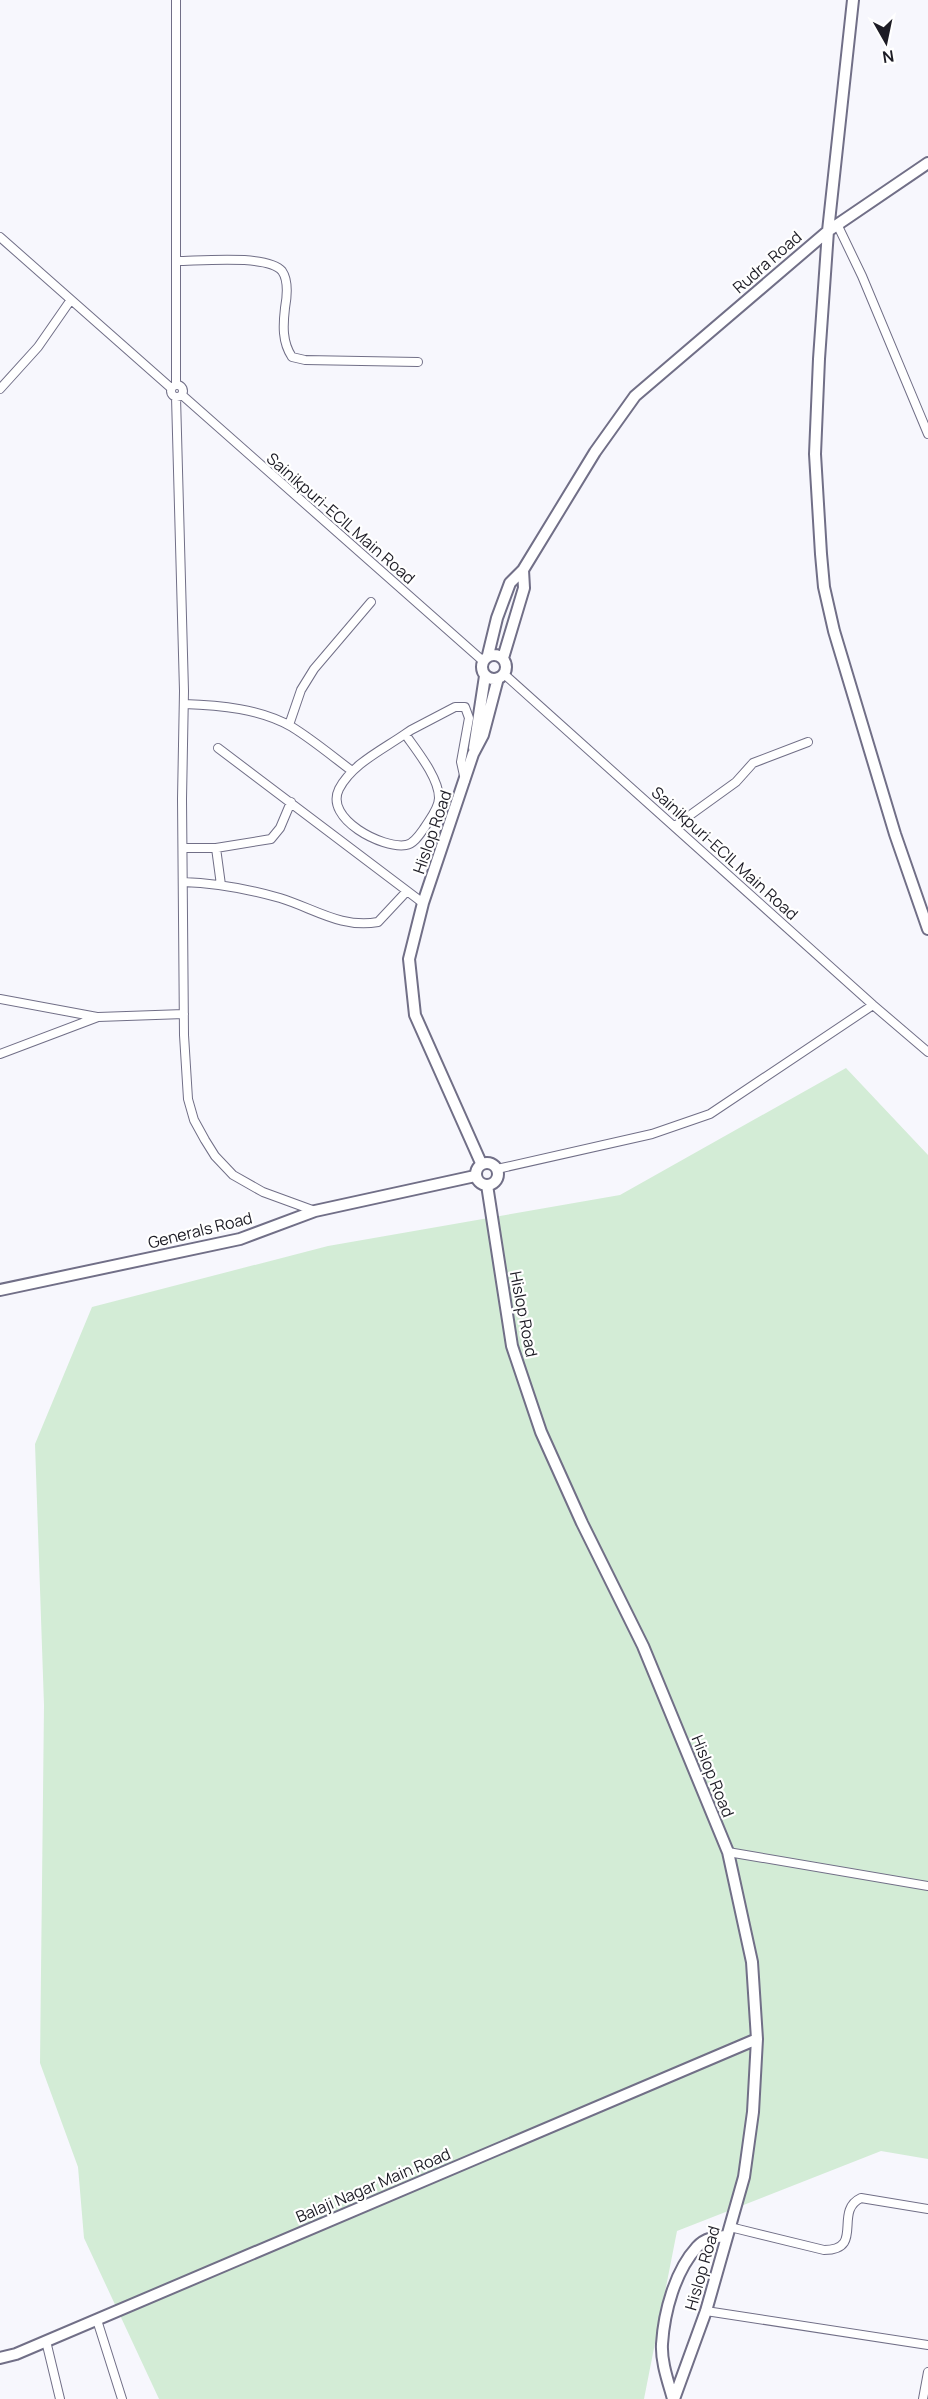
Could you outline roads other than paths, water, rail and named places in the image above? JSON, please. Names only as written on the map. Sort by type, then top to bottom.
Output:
[{"type":"street","points":[[176,0],[174,151],[177,261],[174,386],[171,394],[179,396],[184,704],[184,1014],[188,1099],[194,1120],[205,1140],[215,1156],[233,1175],[247,1185],[315,1211]]},
{"type":"street","points":[[853,0],[832,227],[815,454],[824,587],[834,631],[894,834],[928,929]]},
{"type":"street","name":"Rudra Road","points":[[523,570],[595,452],[635,396],[832,227],[928,163]]},
{"type":"street","points":[[832,227],[862,276],[928,434]]},
{"type":"street","points":[[0,237],[70,301],[174,386]]},
{"type":"street","points":[[177,261],[251,261],[270,264],[281,271],[285,279],[287,294],[284,338],[292,357],[305,360],[418,362]]},
{"type":"street","points":[[0,389],[38,347],[70,301]]},
{"type":"street","name":"Sainikpuri-ECIL Main Road","points":[[179,396],[486,658]]},
{"type":"street","points":[[473,754],[485,676],[481,669],[510,583],[523,570]]},
{"type":"street","points":[[485,676],[501,676],[506,666],[503,658],[524,588],[523,570]]},
{"type":"street","points":[[289,725],[301,690],[314,669],[371,602]]},
{"type":"street","points":[[486,658],[496,654],[503,658]]},
{"type":"street","name":"Sainikpuri-ECIL Main Road","points":[[501,676],[675,826],[928,1052]]},
{"type":"street","name":"Hislop Road","points":[[481,1163],[414,1015],[409,959],[423,903],[501,676]]},
{"type":"street","points":[[184,704],[239,709],[289,725],[352,771]]},
{"type":"street","points":[[405,734],[429,770],[439,800],[428,822],[412,842],[400,845],[384,842],[357,829],[339,814],[336,799],[339,790],[352,771],[405,734],[455,707],[465,707],[470,718],[461,762],[465,780]]},
{"type":"street","points":[[675,826],[736,782],[753,763],[808,742]]},
{"type":"street","points":[[218,748],[423,903]]},
{"type":"street","points":[[183,848],[216,848],[271,838],[280,828],[291,802]]},
{"type":"street","points":[[216,848],[221,885]]},
{"type":"street","points":[[183,882],[221,885],[282,899],[353,924],[378,922],[407,891]]},
{"type":"street","points":[[0,999],[98,1017],[184,1014]]},
{"type":"street","points":[[497,1169],[652,1134],[710,1114],[873,1005]]},
{"type":"street","points":[[0,1054],[98,1017]]},
{"type":"street","points":[[481,1163],[490,1163],[497,1169],[496,1180],[487,1185],[479,1182],[475,1176],[476,1169],[481,1163]]},
{"type":"street","name":"Generals Road","points":[[0,1290],[240,1239],[315,1211],[475,1176]]},
{"type":"street","name":"Hislop Road","points":[[487,1185],[512,1346],[541,1432],[582,1523],[643,1646],[728,1852],[752,1962],[757,2039],[753,2112],[744,2178],[706,2311],[673,2399]]},
{"type":"street","points":[[728,1852],[928,1886]]},
{"type":"street","name":"Balaji Nagar Main Road","points":[[0,2358],[97,2320],[757,2039]]},
{"type":"street","points":[[673,2399],[663,2360],[662,2344],[666,2318],[673,2291],[697,2247],[710,2238],[728,2231],[824,2250],[836,2250],[842,2247],[846,2239],[849,2210],[854,2202],[861,2198],[928,2209]]},
{"type":"street","points":[[706,2311],[928,2345]]},
{"type":"street","points":[[97,2320],[122,2399]]},
{"type":"street","points":[[46,2341],[60,2399]]},
{"type":"street","points":[[923,2399],[928,2372]]}]
